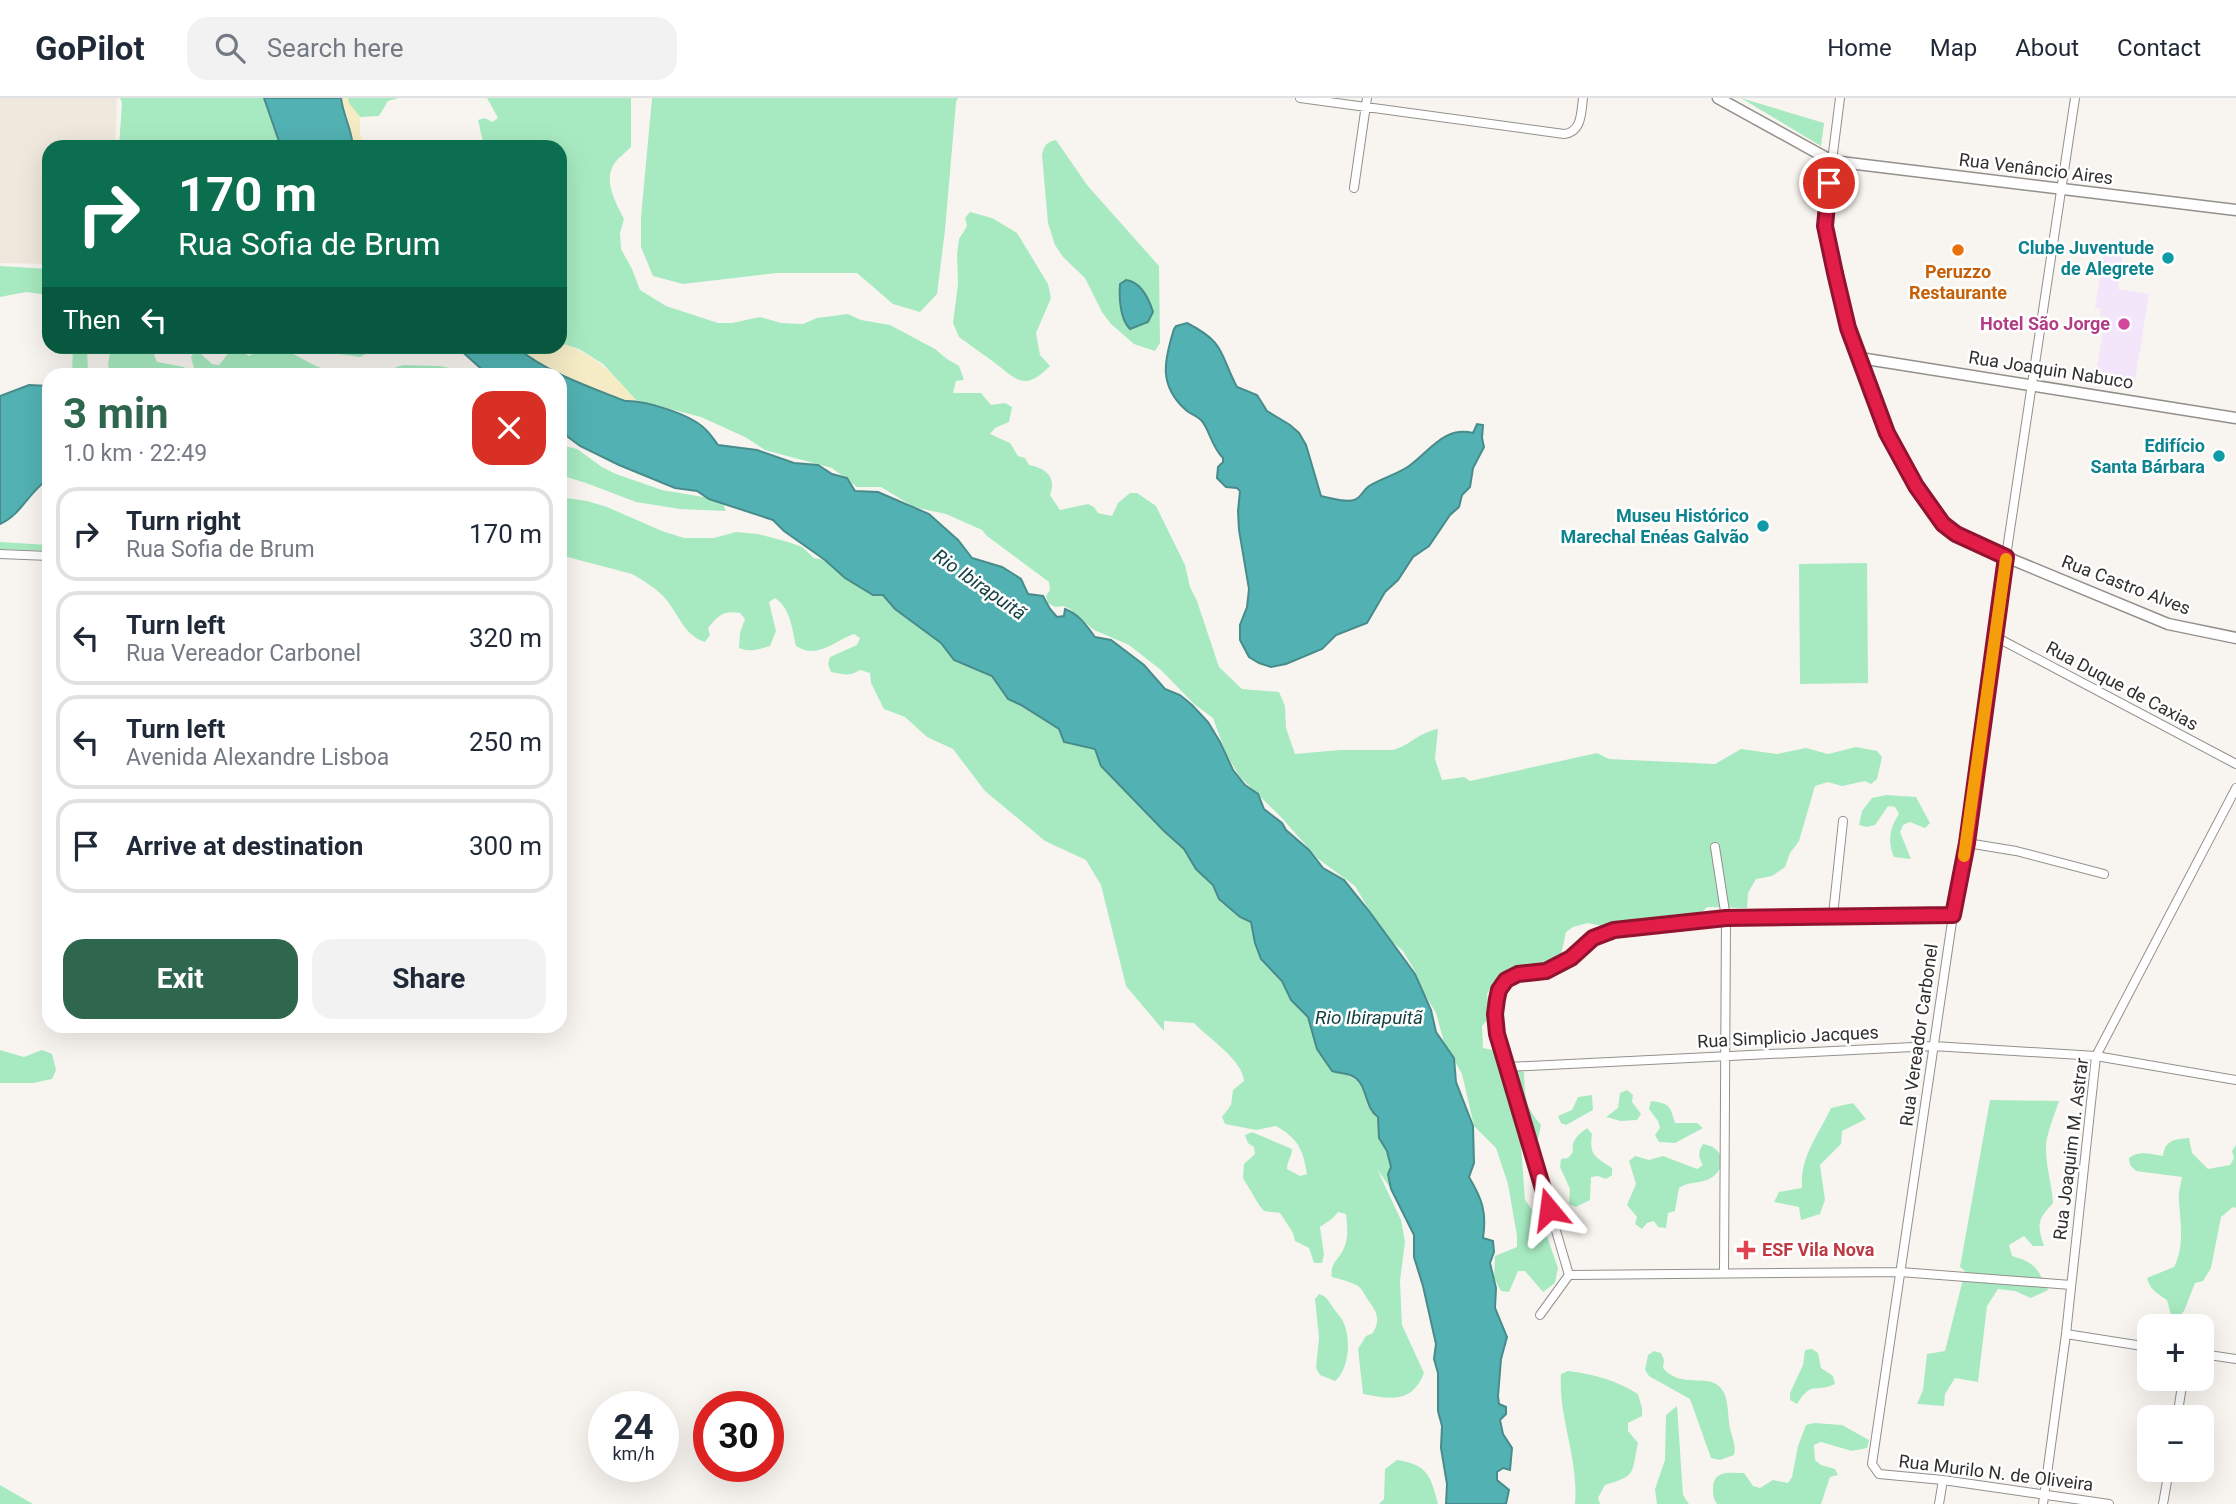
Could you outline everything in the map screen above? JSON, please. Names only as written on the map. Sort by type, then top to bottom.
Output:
[{"type":"street","points":[[1300,98],[1367,102],[1564,134],[1572,133],[1577,128],[1583,98]]},
{"type":"street","points":[[1718,98],[1832,161],[1840,98]]},
{"type":"street","name":"Rua Vereador Carbonel","points":[[1879,1474],[1872,1464],[1872,1450],[1953,915],[1967,843],[1994,636],[2075,98]]},
{"type":"street","points":[[1354,188],[1367,102]]},
{"type":"street","name":"Rua Venâncio Aires","points":[[1832,161],[2236,210]]},
{"type":"street","name":"Rua Castro Alves","points":[[1832,161],[1825,226],[1848,328],[1887,433],[1935,515],[1956,534],[2168,624],[2236,638]]},
{"type":"street","name":"Rua Joaquin Nabuco","points":[[1860,358],[2236,418]]},
{"type":"street","points":[[0,554],[42,556]]},
{"type":"street","name":"Rua Duque de Caxias","points":[[1994,636],[2236,764]]},
{"type":"street","name":"Rua Joaquim M. Astrar","points":[[2044,1499],[2066,1334],[2096,1056],[2236,788]]},
{"type":"street","points":[[1833,915],[1843,821]]},
{"type":"street","points":[[1967,843],[2016,851],[2104,874]]},
{"type":"street","points":[[1715,847],[1726,918],[1723,1055],[1724,1273]]},
{"type":"street","points":[[1569,1275],[1497,1034],[1495,1014],[1499,990],[1506,980],[1518,974],[1546,971],[1571,958],[1593,938],[1614,930],[1726,918],[1953,915]]},
{"type":"street","name":"Rua Simplicio Jacques","points":[[1508,1067],[1933,1046],[2096,1056],[2236,1080]]},
{"type":"street","points":[[1569,1275],[1900,1272],[2071,1284]]},
{"type":"street","points":[[1541,1315],[1569,1275]]},
{"type":"street","points":[[2066,1334],[2137,1345]]},
{"type":"street","points":[[2214,1356],[2236,1359]]},
{"type":"street","name":"Rua Murilo N. de Oliveira","points":[[1879,1474],[1943,1480],[2044,1499],[2109,1504]]},
{"type":"street","points":[[1939,1504],[1943,1480]]},
{"type":"street","points":[[2163,1504],[2167,1482]]},
{"type":"shaded area","points":[[0,98],[117,98],[115,140],[42,140],[42,264],[0,263]]},
{"type":"shaded area","points":[[2104,251],[2123,254],[2118,289],[2149,294],[2134,387],[2095,381],[2105,317],[2100,316],[2101,309],[2095,308]]},
{"type":"green space","points":[[120,98],[264,98],[279,140],[119,140]]},
{"type":"green space","points":[[348,98],[399,98],[388,101],[379,116],[360,117],[348,103]]},
{"type":"green space","points":[[487,98],[631,98],[631,147],[614,164],[610,185],[624,219],[620,233],[621,249],[640,290],[666,306],[718,323],[760,317],[781,323],[803,324],[817,318],[848,314],[861,320],[890,325],[935,349],[959,366],[964,380],[956,381],[953,393],[981,393],[991,405],[1005,403],[1012,407],[1009,422],[995,428],[990,434],[1010,443],[1018,456],[1025,458],[1029,465],[1048,474],[1052,483],[1050,495],[1060,510],[1088,504],[1098,513],[1112,516],[1118,503],[1130,493],[1137,493],[1156,506],[1185,565],[1190,587],[1219,667],[1242,689],[1279,692],[1285,706],[1286,728],[1295,754],[1340,750],[1392,750],[1424,733],[1438,729],[1435,759],[1442,780],[1464,777],[1470,781],[1597,753],[1609,759],[1715,764],[1741,749],[1777,754],[1806,748],[1828,754],[1856,747],[1877,751],[1882,757],[1877,779],[1871,784],[1865,781],[1842,786],[1828,782],[1815,786],[1799,841],[1790,853],[1785,867],[1772,876],[1756,879],[1748,893],[1747,908],[1707,907],[1701,913],[1639,919],[1611,928],[1588,923],[1573,927],[1566,932],[1561,955],[1556,961],[1542,967],[1510,969],[1497,978],[1487,994],[1490,1017],[1482,1026],[1483,1048],[1507,1053],[1509,1068],[1524,1072],[1527,1101],[1541,1125],[1538,1139],[1530,1141],[1526,1147],[1521,1146],[1525,1200],[1543,1225],[1558,1268],[1555,1283],[1543,1292],[1525,1271],[1518,1271],[1509,1292],[1501,1291],[1494,1278],[1495,1256],[1517,1247],[1508,1184],[1496,1148],[1474,1126],[1462,1074],[1444,1042],[1436,1013],[1415,971],[1403,951],[1384,935],[1355,886],[1317,858],[1281,817],[1240,777],[1226,754],[1213,718],[1194,704],[1161,670],[1129,645],[1094,630],[1070,609],[1048,603],[1046,596],[1050,590],[1049,582],[982,530],[946,514],[914,507],[881,487],[857,487],[832,468],[765,450],[745,437],[701,417],[636,400],[603,364],[579,349],[567,345],[567,140],[483,140],[478,120],[485,118],[492,122],[498,118]]},
{"type":"green space","points":[[652,98],[958,98],[937,294],[920,312],[893,304],[857,273],[777,273],[683,284],[653,276],[641,247],[641,217]]},
{"type":"green space","points":[[1741,98],[1824,123],[1821,146]]},
{"type":"green space","points":[[1056,140],[1087,185],[1159,266],[1160,343],[1155,351],[1134,344],[1111,324],[1085,278],[1063,257],[1055,245],[1048,223],[1042,155],[1046,144]]},
{"type":"green space","points":[[970,212],[992,218],[1017,233],[1048,284],[1051,298],[1036,333],[1040,355],[1050,366],[1034,379],[1022,381],[1010,375],[959,337],[953,323],[958,284],[959,239],[967,226],[965,218]]},
{"type":"green space","points":[[0,266],[42,269],[42,294],[26,292],[0,297]]},
{"type":"green space","points":[[73,354],[87,354],[88,368],[72,368]]},
{"type":"green space","points":[[110,354],[154,354],[157,362],[185,368],[109,368]]},
{"type":"green space","points":[[193,354],[201,354],[212,364],[219,365],[228,354],[292,354],[321,368],[194,368],[191,357]]},
{"type":"green space","points":[[339,354],[366,354],[360,357]]},
{"type":"green space","points":[[403,365],[450,368],[395,368]]},
{"type":"green space","points":[[567,447],[577,449],[616,474],[662,490],[709,498],[723,504],[726,511],[680,509],[636,502],[567,477]]},
{"type":"green space","points":[[567,498],[607,507],[684,538],[714,538],[736,532],[758,534],[802,547],[814,558],[825,560],[845,578],[873,595],[883,595],[895,609],[941,643],[954,660],[992,676],[1008,699],[1095,749],[1101,766],[1184,849],[1196,869],[1213,885],[1220,899],[1240,917],[1251,922],[1261,959],[1282,981],[1291,1000],[1308,1017],[1317,1049],[1332,1071],[1347,1075],[1362,1086],[1371,1111],[1378,1117],[1379,1138],[1387,1151],[1391,1167],[1388,1174],[1391,1189],[1377,1169],[1401,1220],[1405,1242],[1400,1281],[1402,1325],[1424,1373],[1413,1390],[1407,1395],[1391,1398],[1363,1394],[1358,1349],[1366,1336],[1373,1333],[1377,1318],[1360,1287],[1332,1277],[1333,1265],[1347,1240],[1346,1214],[1338,1212],[1320,1227],[1324,1255],[1322,1263],[1314,1263],[1309,1248],[1295,1241],[1280,1213],[1264,1211],[1259,1205],[1243,1178],[1244,1164],[1255,1154],[1254,1147],[1248,1143],[1245,1135],[1252,1132],[1292,1149],[1287,1169],[1300,1176],[1307,1174],[1301,1151],[1290,1135],[1276,1126],[1256,1130],[1225,1124],[1222,1117],[1231,1105],[1233,1090],[1244,1081],[1242,1073],[1231,1057],[1194,1023],[1164,1021],[1164,1031],[1126,986],[1101,885],[1086,860],[1045,841],[985,791],[953,749],[927,737],[905,717],[884,709],[871,683],[870,673],[860,670],[849,674],[831,672],[828,664],[830,657],[857,645],[860,638],[854,634],[825,648],[804,650],[796,646],[788,614],[775,598],[769,602],[776,631],[770,646],[751,650],[739,648],[745,619],[740,613],[734,612],[722,614],[715,620],[708,628],[710,635],[705,642],[686,629],[664,597],[632,574],[567,557]]},
{"type":"green space","points":[[0,542],[42,545],[42,551],[0,549]]},
{"type":"green space","points":[[1867,563],[1868,683],[1800,684],[1799,564]]},
{"type":"green space","points":[[1886,795],[1916,797],[1930,823],[1925,828],[1910,822],[1903,825],[1900,832],[1911,859],[1894,857],[1892,851],[1890,834],[1899,814],[1895,807],[1888,806],[1875,825],[1859,825],[1862,811],[1872,798]]},
{"type":"green space","points":[[0,1050],[24,1057],[42,1050],[52,1054],[56,1070],[52,1079],[33,1083],[0,1083]]},
{"type":"green space","points":[[1627,1090],[1633,1095],[1632,1102],[1641,1114],[1637,1120],[1621,1121],[1606,1117],[1618,1108],[1620,1093]]},
{"type":"green space","points":[[1592,1095],[1593,1110],[1566,1125],[1561,1123],[1558,1116],[1572,1110],[1578,1097]]},
{"type":"green space","points":[[1990,1100],[2059,1101],[2046,1144],[2053,1203],[2040,1223],[2044,1246],[2033,1246],[2024,1236],[2009,1245],[2012,1256],[2035,1267],[2048,1290],[2031,1298],[2015,1291],[1998,1289],[1987,1306],[1978,1382],[1955,1378],[1945,1394],[1944,1406],[1917,1404],[1923,1390],[1927,1354],[1945,1351],[1965,1271],[1960,1267]]},
{"type":"green space","points":[[1651,1101],[1668,1106],[1675,1123],[1697,1123],[1703,1128],[1675,1143],[1659,1142],[1655,1135],[1660,1128],[1649,1109]]},
{"type":"green space","points":[[1853,1103],[1866,1119],[1842,1131],[1841,1144],[1820,1165],[1825,1200],[1820,1214],[1801,1220],[1799,1207],[1774,1202],[1779,1192],[1802,1188],[1807,1156],[1831,1108]]},
{"type":"green space","points":[[1587,1128],[1592,1134],[1593,1151],[1597,1158],[1612,1168],[1612,1175],[1606,1179],[1591,1177],[1590,1200],[1576,1207],[1569,1204],[1570,1189],[1560,1167],[1561,1159],[1568,1158],[1573,1152],[1576,1138]]},
{"type":"green space","points":[[2189,1138],[2192,1153],[2208,1169],[2230,1165],[2234,1158],[2232,1151],[2236,1145],[2236,1208],[2233,1207],[2221,1217],[2211,1268],[2203,1281],[2195,1283],[2184,1311],[2181,1314],[2171,1314],[2167,1300],[2152,1289],[2147,1278],[2174,1267],[2177,1259],[2181,1242],[2179,1197],[2182,1177],[2136,1171],[2130,1165],[2129,1158],[2141,1153],[2163,1156],[2168,1144]]},
{"type":"green space","points":[[1703,1144],[1719,1153],[1721,1163],[1716,1174],[1707,1180],[1679,1188],[1675,1211],[1668,1213],[1666,1228],[1658,1227],[1654,1221],[1647,1223],[1642,1229],[1635,1224],[1637,1217],[1627,1205],[1636,1184],[1629,1161],[1635,1156],[1649,1160],[1663,1156],[1697,1169],[1703,1165],[1699,1154]]},
{"type":"green space","points":[[1319,1294],[1326,1298],[1340,1317],[1347,1333],[1348,1351],[1344,1368],[1335,1381],[1320,1375],[1316,1368],[1319,1338],[1315,1299]]},
{"type":"green space","points":[[1812,1349],[1818,1353],[1821,1368],[1833,1376],[1835,1384],[1811,1389],[1797,1404],[1790,1400],[1790,1393],[1803,1365],[1805,1350]]},
{"type":"green space","points":[[1654,1351],[1661,1353],[1663,1368],[1671,1375],[1680,1379],[1706,1381],[1720,1387],[1727,1401],[1734,1455],[1720,1460],[1711,1458],[1690,1399],[1649,1376],[1645,1370],[1648,1355]]},
{"type":"green space","points":[[1568,1371],[1604,1378],[1629,1389],[1638,1394],[1642,1408],[1642,1416],[1628,1423],[1628,1431],[1638,1443],[1633,1468],[1628,1476],[1605,1485],[1598,1498],[1600,1504],[1575,1504],[1574,1471],[1561,1390],[1561,1374]]},
{"type":"green space","points":[[1677,1406],[1683,1495],[1689,1504],[1657,1504],[1655,1489],[1665,1460],[1666,1415]]},
{"type":"green space","points":[[1806,1425],[1842,1425],[1869,1440],[1867,1448],[1852,1451],[1821,1442],[1814,1445],[1815,1460],[1835,1469],[1838,1475],[1830,1477],[1821,1504],[1717,1504],[1713,1495],[1714,1482],[1724,1473],[1744,1473],[1753,1486],[1760,1488],[1773,1480],[1788,1483]]},
{"type":"green space","points":[[1397,1460],[1415,1465],[1426,1473],[1438,1504],[1379,1504],[1384,1499],[1385,1469]]},
{"type":"green space","points":[[0,1485],[33,1504],[0,1504]]},
{"type":"sand","points":[[341,98],[348,98],[360,117],[362,140],[352,140]]},
{"type":"sand","points":[[567,346],[573,348],[594,359],[611,373],[636,400],[625,401],[568,378],[567,368],[549,368],[525,354],[567,354]]},
{"type":"water","points":[[264,98],[341,98],[352,140],[279,140]]},
{"type":"water","points":[[1126,280],[1140,288],[1153,312],[1148,322],[1130,329],[1124,320],[1120,302],[1120,284]]},
{"type":"water","points":[[1187,323],[1215,343],[1237,387],[1257,395],[1267,411],[1299,433],[1306,445],[1321,496],[1342,501],[1356,499],[1369,486],[1409,466],[1446,436],[1473,433],[1477,424],[1483,425],[1484,447],[1473,468],[1470,487],[1462,495],[1459,507],[1450,515],[1429,546],[1413,557],[1398,580],[1385,592],[1367,623],[1336,635],[1322,649],[1286,664],[1271,667],[1259,663],[1249,657],[1240,640],[1240,625],[1247,607],[1249,589],[1239,530],[1240,491],[1226,487],[1217,478],[1218,467],[1223,458],[1204,423],[1187,411],[1171,392],[1166,373],[1174,329]]},
{"type":"water","points":[[465,354],[525,354],[549,368],[480,368]]},
{"type":"water","name":"Rio Ibirapuitã","points":[[567,377],[625,401],[644,403],[678,413],[704,428],[718,445],[757,450],[794,463],[818,465],[832,474],[847,478],[855,491],[878,492],[929,514],[958,540],[972,558],[1002,567],[1021,579],[1028,594],[1043,596],[1057,617],[1064,616],[1065,609],[1074,614],[1095,637],[1111,640],[1144,665],[1165,689],[1180,695],[1192,705],[1208,722],[1233,770],[1245,785],[1258,794],[1264,809],[1309,850],[1323,868],[1344,880],[1369,911],[1415,974],[1431,1010],[1436,1032],[1454,1058],[1456,1082],[1473,1126],[1474,1163],[1469,1177],[1482,1206],[1483,1238],[1493,1241],[1494,1252],[1490,1263],[1496,1288],[1495,1308],[1507,1337],[1501,1359],[1498,1396],[1499,1404],[1506,1407],[1506,1414],[1500,1420],[1503,1434],[1512,1448],[1510,1470],[1503,1468],[1497,1472],[1497,1480],[1509,1490],[1506,1504],[1446,1504],[1447,1484],[1441,1448],[1442,1426],[1438,1411],[1438,1373],[1434,1359],[1436,1344],[1414,1257],[1414,1235],[1391,1189],[1388,1174],[1391,1167],[1387,1151],[1379,1138],[1378,1117],[1373,1113],[1356,1078],[1332,1071],[1317,1049],[1308,1017],[1291,1000],[1282,981],[1261,959],[1251,922],[1240,917],[1219,899],[1213,885],[1196,869],[1184,849],[1101,766],[1095,749],[1064,742],[1059,729],[1008,699],[992,676],[954,660],[941,643],[895,609],[883,595],[873,595],[845,578],[773,520],[709,499],[697,491],[675,488],[580,446],[567,436]]},
{"type":"water","points":[[29,385],[42,386],[42,485],[14,515],[0,524],[0,396]]},
{"type":"slow traffic","points":[[1964,856],[2006,559]]},
{"type":"place","name":"Peruzzo Restaurante","points":[[1958,250]]},
{"type":"place","name":"Clube Juventude de Alegrete","points":[[2168,258]]},
{"type":"place","name":"Hotel São Jorge","points":[[2124,324]]},
{"type":"place","name":"Edifício Santa Bárbara","points":[[2219,456]]},
{"type":"place","name":"Museu Histórico Marechal Enéas Galvão","points":[[1763,526]]},
{"type":"place","name":"ESF Vila Nova","points":[[1746,1250]]},
{"type":"route","points":[[1549,1209],[1497,1034],[1497,999],[1506,980],[1518,974],[1546,971],[1571,958],[1593,938],[1614,930],[1726,918],[1953,915],[1967,843],[2006,557],[1956,534],[1943,524],[1916,486],[1887,433],[1848,328],[1835,273],[1825,226],[1829,183]]}]
